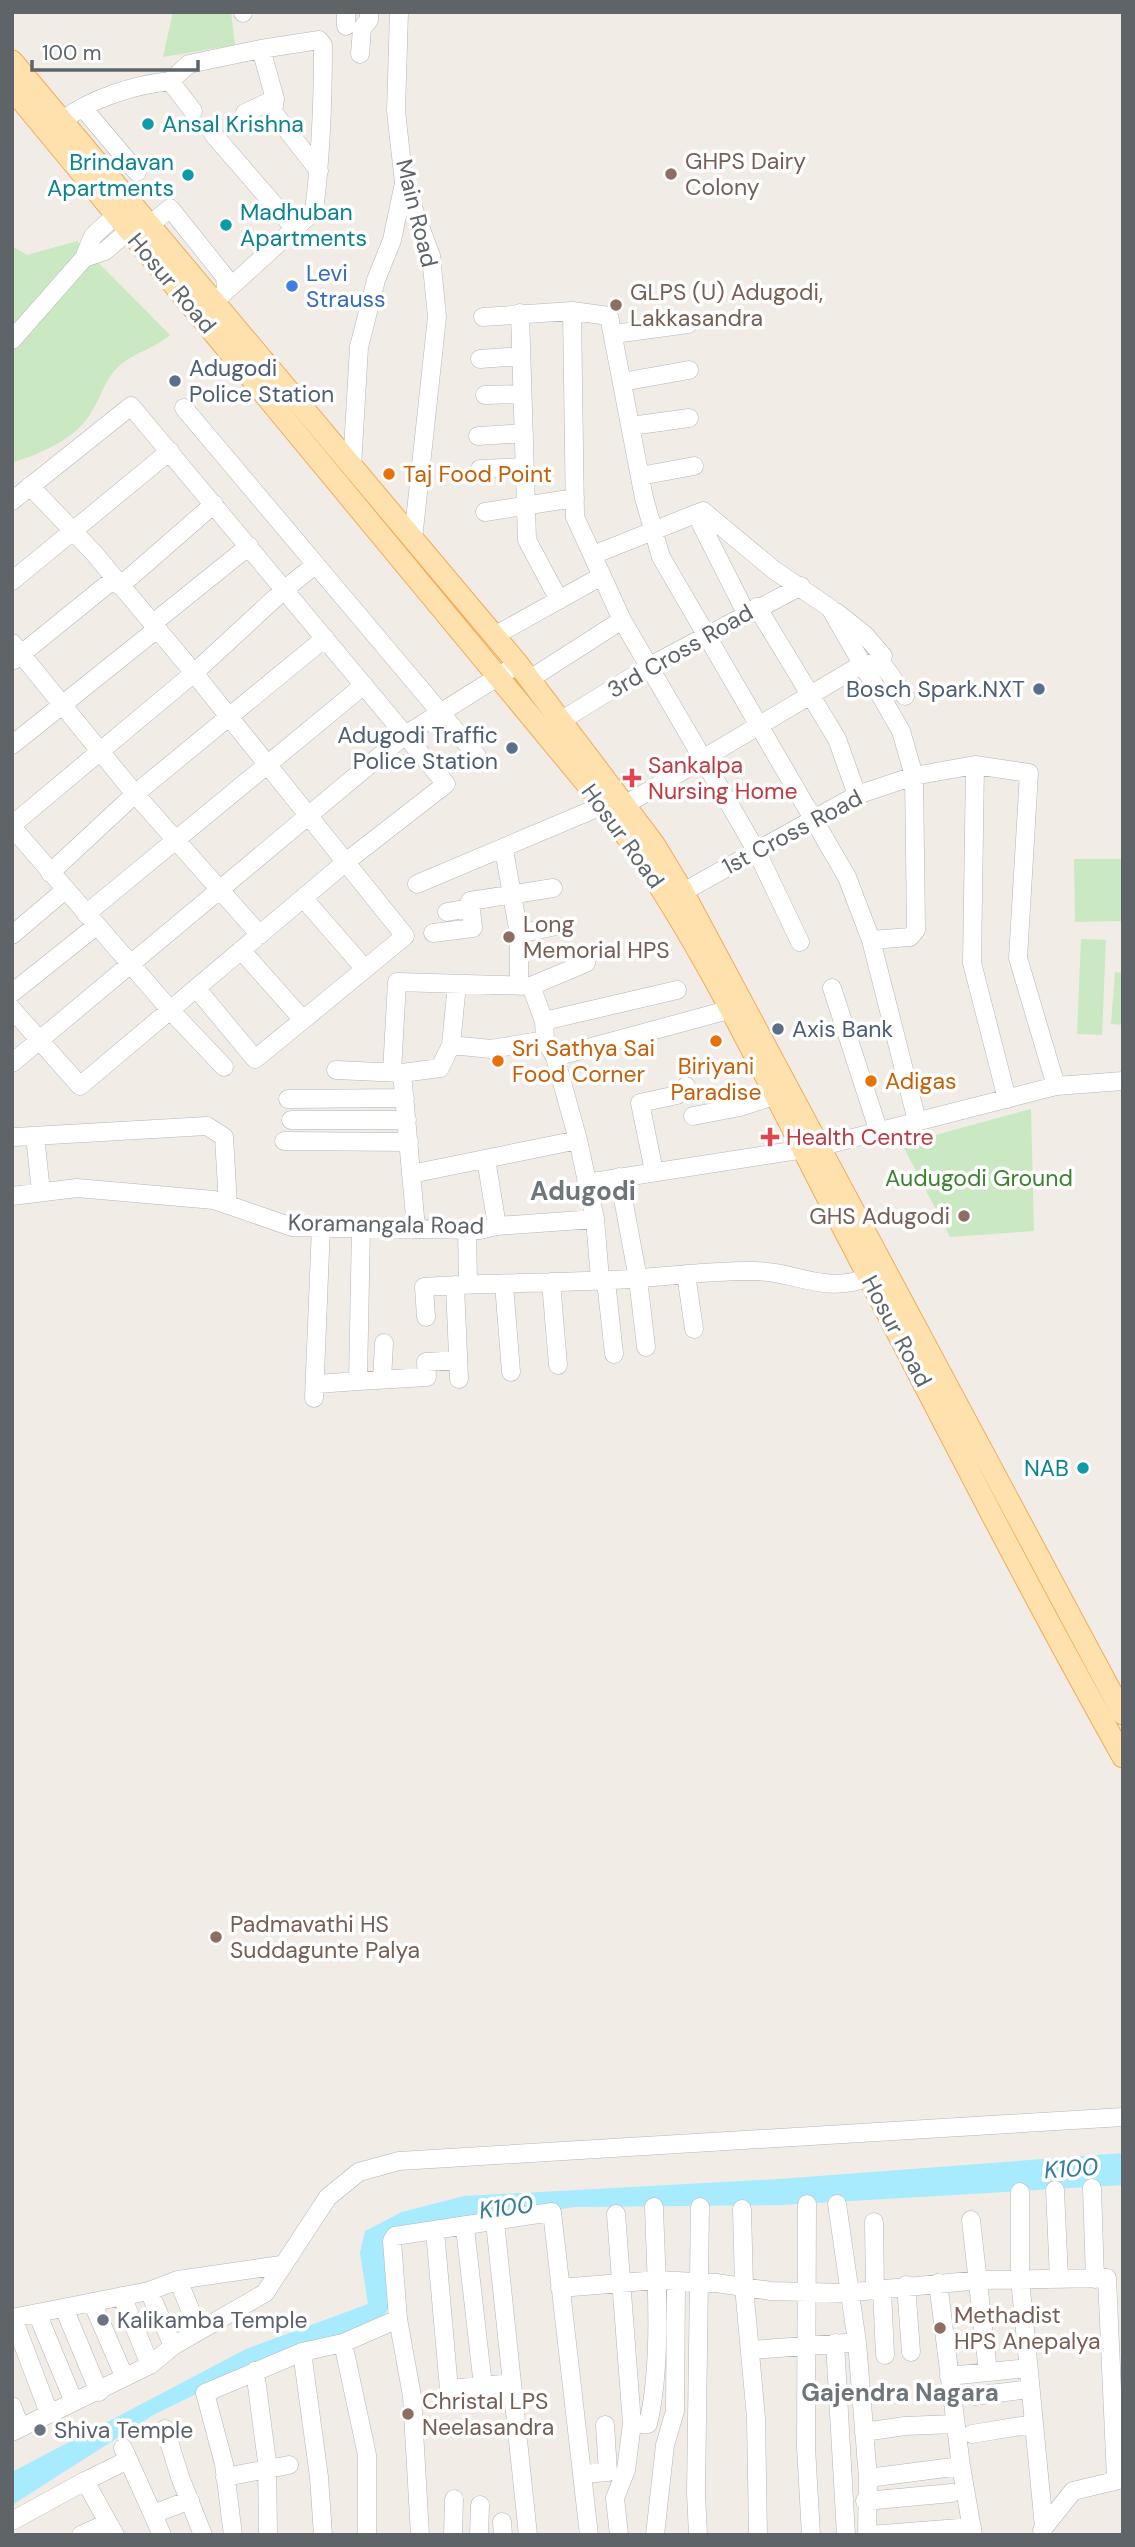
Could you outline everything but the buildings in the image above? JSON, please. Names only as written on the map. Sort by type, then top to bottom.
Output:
[{"type":"main road","name":"Hosur Road","points":[[12,61],[150,224],[192,289],[499,678],[614,805],[683,892],[808,1144],[869,1277],[1039,1608],[1123,1757]]},
{"type":"main road","name":"Hosur Road","points":[[12,89],[122,224],[192,289],[221,295],[352,467],[562,720],[663,891],[774,1096],[808,1144],[1123,1714]]},
{"type":"street","points":[[360,54],[362,27],[369,20],[369,12]]},
{"type":"street","name":"Main Road","points":[[399,12],[396,111],[404,183],[431,256],[437,317],[413,539]]},
{"type":"street","points":[[63,120],[83,108],[139,85],[170,82],[189,64],[319,40],[323,45],[319,171],[314,211],[221,295]]},
{"type":"street","points":[[261,49],[275,99],[273,112],[319,171]]},
{"type":"street","points":[[170,82],[192,111]]},
{"type":"street","points":[[245,113],[275,99]]},
{"type":"street","points":[[83,108],[136,172]]},
{"type":"street","points":[[213,134],[296,230]]},
{"type":"street","points":[[352,467],[359,347],[376,280],[392,240],[404,183]]},
{"type":"street","points":[[150,224],[170,208],[225,278],[221,295]]},
{"type":"street","points":[[12,340],[84,258],[105,251],[122,224]]},
{"type":"street","points":[[572,312],[575,517],[600,577],[622,620],[755,850],[800,942]]},
{"type":"street","points":[[483,317],[572,312],[609,316],[640,476],[661,557],[846,877],[871,940],[915,1114]]},
{"type":"street","points":[[520,313],[527,540],[559,600]]},
{"type":"street","points":[[614,334],[688,324]]},
{"type":"street","points":[[480,359],[521,356]]},
{"type":"street","points":[[622,382],[689,370]]},
{"type":"street","points":[[485,395],[522,394]]},
{"type":"street","points":[[12,501],[131,407],[446,785],[347,861],[172,1012],[80,1086],[14,1014]]},
{"type":"street","points":[[184,408],[477,756]]},
{"type":"street","points":[[631,426],[689,418]]},
{"type":"street","points":[[478,436],[524,433]]},
{"type":"street","points":[[12,581],[170,451]]},
{"type":"street","points":[[640,476],[694,466]]},
{"type":"street","points":[[480,469],[525,467]]},
{"type":"street","points":[[30,486],[117,582],[194,673],[405,936],[255,1059],[197,989]]},
{"type":"street","points":[[485,512],[575,498]]},
{"type":"street","points":[[214,504],[117,582],[15,653],[62,703],[135,794],[260,935]]},
{"type":"street","points":[[593,555],[704,511]]},
{"type":"street","points":[[704,511],[774,570],[831,608],[868,664],[901,731],[914,776],[914,935],[871,940]]},
{"type":"street","points":[[704,511],[701,524],[752,610],[836,739],[857,795]]},
{"type":"street","points":[[12,745],[249,546]]},
{"type":"street","points":[[225,1067],[131,966],[12,826],[194,673],[315,565]]},
{"type":"street","points":[[494,636],[600,577]]},
{"type":"street","name":"3rd Cross Road","points":[[562,720],[648,667],[801,586]]},
{"type":"street","points":[[12,1062],[131,966],[405,735],[499,678],[524,671],[622,620]]},
{"type":"street","points":[[50,873],[135,794],[325,638]]},
{"type":"street","points":[[417,884],[614,805],[868,664]]},
{"type":"street","points":[[868,664],[905,696]]},
{"type":"street","points":[[12,993],[176,840],[364,685]]},
{"type":"street","points":[[975,765],[972,962],[1006,1094]]},
{"type":"street","name":"1st Cross Road","points":[[683,892],[857,795],[914,776],[975,765],[1028,773],[1018,958],[1055,1081]]},
{"type":"street","points":[[504,850],[525,986],[544,1021],[545,1040],[555,1057],[578,1140],[595,1219],[614,1354]]},
{"type":"street","points":[[433,933],[472,928],[470,901],[553,888]]},
{"type":"street","points":[[12,934],[65,890]]},
{"type":"street","points":[[304,899],[365,968]]},
{"type":"street","points":[[447,912],[470,908]]},
{"type":"street","points":[[519,934],[555,926]]},
{"type":"street","points":[[241,950],[303,1020]]},
{"type":"street","points":[[416,1228],[405,1098],[397,1072],[397,982],[525,986],[586,963]]},
{"type":"street","points":[[336,1070],[397,1072],[440,1068],[451,1045],[457,984]]},
{"type":"street","points":[[832,988],[876,1123]]},
{"type":"street","points":[[544,1021],[677,990]]},
{"type":"street","points":[[555,1057],[728,1010]]},
{"type":"street","points":[[451,1045],[491,1049],[545,1040]]},
{"type":"street","points":[[586,1183],[753,1156],[758,1151],[808,1144],[1055,1081],[1123,1069]]},
{"type":"street","points":[[1055,1081],[1123,1081]]},
{"type":"street","points":[[654,1171],[640,1103],[677,1095],[686,1086]]},
{"type":"street","points":[[808,1144],[876,1123],[1006,1094]]},
{"type":"street","points":[[693,1116],[740,1107],[774,1096]]},
{"type":"street","points":[[288,1099],[405,1098]]},
{"type":"street","points":[[292,1120],[407,1120]]},
{"type":"street","points":[[15,1137],[206,1126],[224,1137],[228,1205]]},
{"type":"street","points":[[36,1136],[41,1192]]},
{"type":"street","points":[[411,1174],[578,1140]]},
{"type":"street","points":[[284,1141],[409,1142]]},
{"type":"street","points":[[486,1159],[497,1226]]},
{"type":"street","points":[[619,1177],[638,1279],[646,1347]]},
{"type":"street","name":"Koramangala Road","points":[[12,1196],[77,1188],[214,1200],[292,1227],[467,1230],[595,1219]]},
{"type":"street","points":[[321,1227],[315,1391],[358,1381],[427,1377],[426,1362],[458,1360]]},
{"type":"street","points":[[358,1381],[361,1227]]},
{"type":"street","points":[[459,1378],[467,1230]]},
{"type":"street","points":[[426,1317],[424,1287],[638,1279],[756,1271],[799,1275],[815,1284],[828,1286],[869,1277]]},
{"type":"street","points":[[686,1275],[694,1329]]},
{"type":"street","points":[[551,1282],[558,1365]]},
{"type":"street","points":[[503,1284],[510,1372]]},
{"type":"street","points":[[382,1379],[384,1343]]},
{"type":"street","points":[[12,2406],[16,2430],[150,2365],[173,2346],[265,2293],[328,2197],[359,2172],[398,2161],[1123,2117]]},
{"type":"street","points":[[1042,2531],[1073,2491],[1119,2479],[1092,2188]]},
{"type":"street","points":[[1055,2190],[1059,2279]]},
{"type":"street","points":[[1020,2192],[1020,2279],[1041,2495],[1042,2531]]},
{"type":"street","points":[[807,2204],[806,2447],[811,2535]]},
{"type":"street","points":[[837,2204],[857,2342],[868,2478],[865,2501],[868,2535],[973,2531],[954,2424],[938,2283]]},
{"type":"street","points":[[632,2424],[648,2424],[653,2403],[657,2280],[654,2207]]},
{"type":"street","points":[[698,2535],[695,2493],[700,2207]]},
{"type":"street","points":[[742,2209],[744,2287],[756,2418],[758,2535]]},
{"type":"street","points":[[420,2535],[412,2396],[398,2319],[391,2241],[395,2236],[465,2228],[552,2213],[589,2535]]},
{"type":"street","points":[[616,2214],[624,2283],[632,2424],[626,2470],[615,2498],[619,2535]]},
{"type":"street","points":[[971,2220],[980,2280],[988,2372]]},
{"type":"street","points":[[495,2222],[528,2535]]},
{"type":"street","points":[[874,2222],[885,2355]]},
{"type":"street","points":[[465,2228],[483,2386]]},
{"type":"street","points":[[435,2231],[449,2389],[512,2384]]},
{"type":"street","points":[[48,2413],[13,2318],[149,2291],[178,2280],[282,2265]]},
{"type":"street","points":[[560,2288],[657,2280],[805,2292],[850,2292],[980,2280],[1101,2278]]},
{"type":"street","points":[[178,2280],[199,2331]]},
{"type":"street","points":[[655,2535],[663,2458],[675,2411],[676,2283]]},
{"type":"street","points":[[906,2285],[911,2352]]},
{"type":"street","points":[[149,2291],[173,2346]]},
{"type":"street","points":[[122,2296],[150,2365]]},
{"type":"street","points":[[92,2302],[124,2376]]},
{"type":"street","points":[[64,2308],[99,2392]]},
{"type":"street","points":[[37,2313],[74,2402]]},
{"type":"street","points":[[233,2535],[225,2477],[205,2393],[302,2352],[343,2343],[398,2319]]},
{"type":"street","points":[[750,2350],[857,2342]]},
{"type":"street","points":[[343,2343],[367,2455],[367,2535]]},
{"type":"street","points":[[835,2343],[846,2535]]},
{"type":"street","points":[[302,2352],[319,2477],[323,2535]]},
{"type":"street","points":[[948,2376],[1028,2368]]},
{"type":"street","points":[[254,2371],[267,2469],[268,2535]]},
{"type":"street","points":[[974,2396],[1030,2389]]},
{"type":"street","points":[[864,2432],[905,2426],[954,2424]]},
{"type":"street","points":[[972,2434],[1033,2424]]},
{"type":"street","points":[[582,2474],[608,2472],[605,2425]]},
{"type":"street","points":[[166,2429],[200,2533]]},
{"type":"street","points":[[12,2521],[85,2481],[125,2454],[162,2535]]},
{"type":"street","points":[[225,2477],[289,2465]]},
{"type":"street","points":[[868,2478],[961,2466]]},
{"type":"street","points":[[81,2535],[108,2530],[85,2481]]},
{"type":"street","points":[[865,2501],[952,2493]]},
{"type":"street","points":[[453,2535],[454,2499]]},
{"type":"street","points":[[153,2514],[190,2500]]},
{"type":"street","points":[[479,2535],[480,2505]]},
{"type":"green space","points":[[173,12],[231,12],[235,45],[163,57]]},
{"type":"green space","points":[[77,241],[170,335],[116,369],[92,411],[77,430],[46,450],[12,463],[12,246],[27,255]]},
{"type":"green space","points":[[1074,859],[1123,859],[1123,921],[1075,922]]},
{"type":"green space","points":[[1081,939],[1106,940],[1102,1035],[1077,1034]]},
{"type":"green space","points":[[1115,972],[1123,973],[1123,1025],[1111,1024]]},
{"type":"green space","name":"Audugodi Ground","points":[[1031,1109],[1034,1231],[950,1237],[902,1144]]},
{"type":"water","name":"K100","points":[[1123,2153],[1123,2185],[782,2205],[575,2207],[390,2233],[392,2302],[383,2318],[219,2383],[155,2414],[12,2505],[12,2472],[246,2349],[368,2304],[360,2253],[365,2231],[402,2212],[464,2196],[779,2179]]},
{"type":"place","name":"Ansal Krishna","points":[[148,124]]},
{"type":"place","name":"GHPS Dairy Colony","points":[[671,174]]},
{"type":"place","name":"Brindavan Apartments","points":[[188,175]]},
{"type":"place","name":"Madhuban Apartments","points":[[226,225]]},
{"type":"place","name":"Levi Strauss","points":[[292,286]]},
{"type":"place","name":"GLPS (U) Adugodi, Lakkasandra","points":[[616,305]]},
{"type":"place","name":"Adugodi Police Station","points":[[175,381]]},
{"type":"place","name":"Taj Food Point","points":[[389,474]]},
{"type":"place","name":"Bosch Spark.NXT","points":[[1039,689]]},
{"type":"place","name":"Adugodi Traffic Police Station","points":[[512,748]]},
{"type":"place","name":"Sankalpa Nursing Home","points":[[632,778]]},
{"type":"place","name":"Long Memorial HPS","points":[[509,937]]},
{"type":"place","name":"Axis Bank","points":[[778,1029]]},
{"type":"place","name":"Biriyani Paradise","points":[[716,1041]]},
{"type":"place","name":"Sri Sathya Sai Food Corner","points":[[498,1061]]},
{"type":"place","name":"Adigas","points":[[871,1081]]},
{"type":"place","name":"Health Centre","points":[[770,1137]]},
{"type":"place","name":"GHS Adugodi","points":[[964,1216]]},
{"type":"place","name":"NAB","points":[[1083,1468]]},
{"type":"place","name":"Padmavathi HS Suddagunte Palya","points":[[216,1937]]},
{"type":"place","name":"Kalikamba Temple","points":[[103,2320]]},
{"type":"place","name":"Methadist HPS Anepalya","points":[[940,2328]]},
{"type":"place","name":"Christal LPS Neelasandra","points":[[408,2414]]},
{"type":"place","name":"Shiva Temple","points":[[40,2430]]},
{"type":"district","name":"Adugodi","points":[[583,1191]]},
{"type":"district","name":"Gajendra Nagara","points":[[900,2392]]}]
